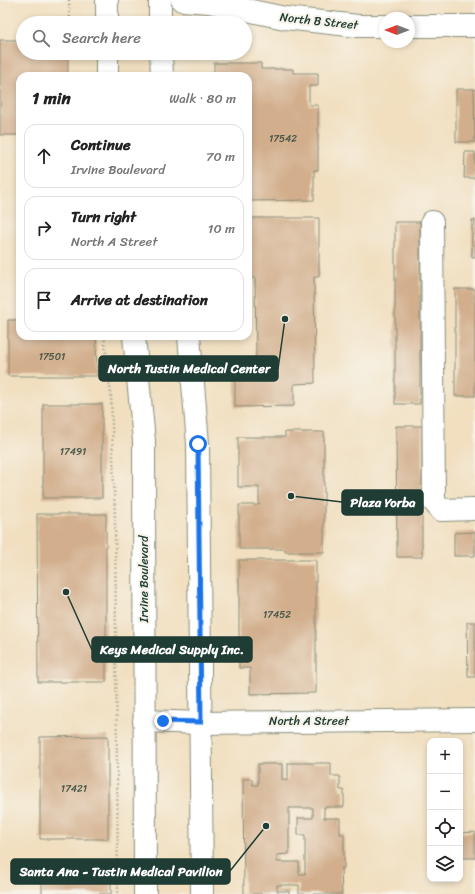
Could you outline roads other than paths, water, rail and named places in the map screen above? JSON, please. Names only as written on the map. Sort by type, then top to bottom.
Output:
[{"type":"main road","points":[[107,0],[107,16]]},
{"type":"main road","points":[[160,0],[160,16]]},
{"type":"main road","name":"North B Street","points":[[182,0],[209,2],[286,18],[358,26],[379,26]]},
{"type":"main road","points":[[415,26],[475,26]]},
{"type":"main road","points":[[107,60],[107,72]]},
{"type":"main road","points":[[161,60],[162,72]]},
{"type":"main road","points":[[432,222],[434,502],[441,510],[475,509]]},
{"type":"main road","name":"Irvine Boulevard","points":[[134,340],[144,441],[145,894]]},
{"type":"main road","points":[[189,340],[198,444],[202,894]]},
{"type":"main road","name":"North A Street","points":[[144,721],[475,720]]},
{"type":"place","name":"North Tustin Medical Center","points":[[285,319]]},
{"type":"place","name":"Plaza Yorba","points":[[291,496]]},
{"type":"place","name":"Keys Medical Supply Inc.","points":[[66,592]]},
{"type":"place","name":"Santa Ana - Tustin Medical Pavilion","points":[[266,826]]}]
